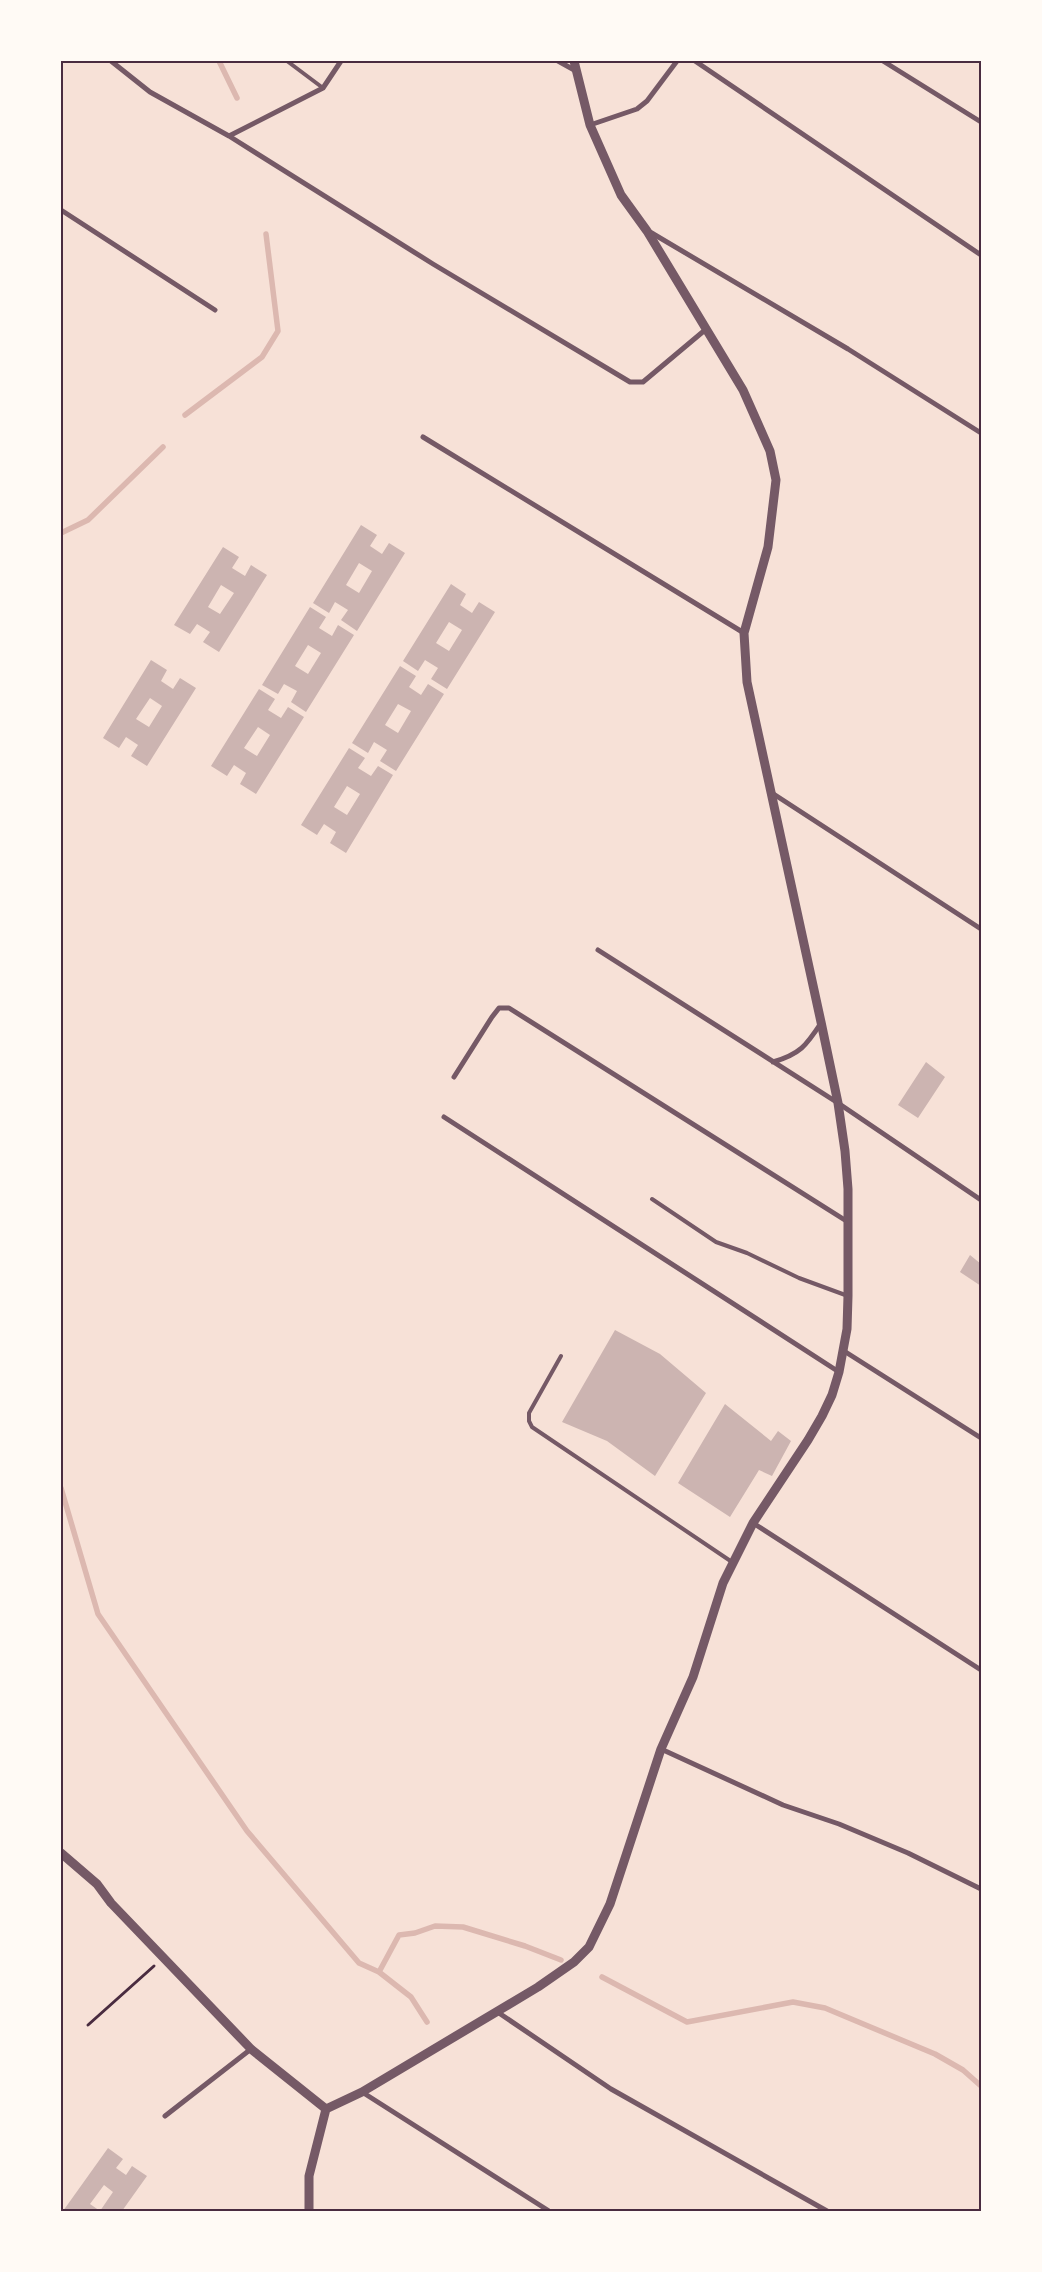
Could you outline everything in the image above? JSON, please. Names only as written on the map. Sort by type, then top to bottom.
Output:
[{"type":"street","points":[[111,61],[150,92],[229,136],[433,264],[630,382],[643,382],[705,330]]},
{"type":"street","points":[[229,136],[323,88],[341,61]]},
{"type":"street","points":[[558,61],[576,71]]},
{"type":"street","points":[[326,2109],[362,2092],[555,1976],[574,1962],[589,1947],[610,1904],[661,1748],[693,1677],[723,1582],[753,1524],[808,1440],[832,1395],[844,1351],[848,1296],[848,1222],[845,1151],[838,1103],[822,1022],[747,682],[744,633],[768,547],[776,480],[770,450],[744,390],[705,330],[647,231],[621,194],[590,125],[574,61]]},
{"type":"street","points":[[590,125],[637,109],[647,101],[677,61]]},
{"type":"street","points":[[695,61],[981,255]]},
{"type":"street","points":[[883,61],[981,122]]},
{"type":"street","points":[[61,210],[215,310]]},
{"type":"street","points":[[647,231],[848,349],[981,434]]},
{"type":"street","points":[[423,437],[744,633]]},
{"type":"street","points":[[772,792],[981,929]]},
{"type":"street","points":[[598,950],[838,1103],[981,1200]]},
{"type":"street","points":[[454,1077],[492,1016],[499,1008],[509,1008],[848,1222]]},
{"type":"street","points":[[773,1062],[790,1057],[800,1051],[822,1022]]},
{"type":"street","points":[[444,1117],[839,1372]]},
{"type":"street","points":[[844,1351],[981,1438]]},
{"type":"street","points":[[753,1524],[981,1670]]},
{"type":"street","points":[[661,1748],[783,1805],[839,1824],[908,1853],[981,1889]]},
{"type":"street","points":[[61,1852],[97,1884],[111,1903],[251,2049],[326,2109]]},
{"type":"street","points":[[496,2011],[611,2089],[827,2211]]},
{"type":"street","points":[[165,2116],[251,2049]]},
{"type":"street","points":[[362,2092],[548,2211]]},
{"type":"street","points":[[309,2211],[309,2176],[326,2109]]},
{"type":"lane","points":[[287,61],[323,88]]},
{"type":"lane","points":[[652,1199],[716,1242],[747,1253],[799,1278],[848,1296]]},
{"type":"lane","points":[[562,1356],[529,1412],[529,1420],[532,1427],[732,1562]]},
{"type":"path","points":[[88,2025],[164,1958]]},
{"type":"building","points":[[361,525],[377,535],[370,546],[382,554],[389,543],[405,553],[357,631],[341,620],[348,610],[335,602],[329,613],[313,603]],"holes":[[[359,563],[372,571],[359,593],[346,585]]]},
{"type":"building","points":[[223,547],[239,557],[232,568],[245,576],[251,565],[267,575],[219,652],[203,642],[210,632],[197,624],[190,634],[174,625]],"holes":[[[221,585],[234,593],[220,614],[208,607]]]},
{"type":"building","points":[[451,584],[466,594],[460,605],[472,613],[479,602],[495,612],[447,689],[431,679],[438,668],[425,660],[418,671],[403,661]],"holes":[[[449,622],[462,630],[449,651],[436,643]]]},
{"type":"building","points":[[310,607],[326,617],[319,628],[332,636],[338,625],[354,635],[306,712],[291,702],[297,691],[284,684],[278,694],[262,685]],"holes":[[[308,645],[321,653],[308,674],[295,666]]]},
{"type":"building","points":[[151,660],[167,670],[161,681],[173,689],[180,678],[196,688],[147,766],[131,756],[138,745],[126,737],[119,748],[103,738]],"holes":[[[150,698],[162,706],[149,727],[136,719]]]},
{"type":"building","points":[[400,666],[416,676],[409,687],[421,695],[428,684],[444,694],[396,771],[380,761],[387,750],[374,742],[368,753],[352,743]],"holes":[[[398,704],[411,711],[398,733],[385,725]]]},
{"type":"building","points":[[259,689],[275,699],[268,710],[281,718],[288,707],[304,717],[256,794],[240,784],[246,773],[234,765],[227,776],[211,766]],"holes":[[[258,727],[270,735],[257,756],[244,748]]]},
{"type":"building","points":[[349,748],[365,758],[358,768],[371,776],[378,766],[393,775],[346,853],[330,843],[336,832],[324,824],[317,835],[301,825]],"holes":[[[347,786],[360,794],[347,815],[334,807]]]},
{"type":"building","points":[[926,1062],[945,1077],[918,1118],[898,1105]]},
{"type":"building","points":[[970,1255],[981,1264],[981,1286],[960,1272]]},
{"type":"building","points":[[615,1330],[660,1354],[706,1393],[655,1476],[607,1441],[562,1422]]},
{"type":"building","points":[[725,1404],[771,1441],[778,1431],[791,1441],[772,1476],[759,1470],[730,1517],[678,1483]]},
{"type":"building","points":[[108,2148],[123,2159],[116,2168],[126,2175],[132,2166],[147,2176],[122,2211],[100,2211],[63,2211]],"holes":[[[104,2185],[113,2192],[100,2211],[90,2204]]]},
{"type":"waterway","points":[[219,61],[237,98]]},
{"type":"waterway","points":[[185,415],[262,357],[278,331],[266,234]]},
{"type":"waterway","points":[[61,533],[88,520],[163,447]]},
{"type":"waterway","points":[[61,1488],[98,1614],[247,1831],[359,1963],[379,1972],[411,1997],[427,2022]]},
{"type":"waterway","points":[[379,1972],[399,1935],[415,1933],[435,1926],[463,1927],[525,1946],[561,1960]]},
{"type":"waterway","points":[[602,1977],[687,2022],[793,2002],[825,2008],[935,2054],[963,2070],[981,2086]]}]
